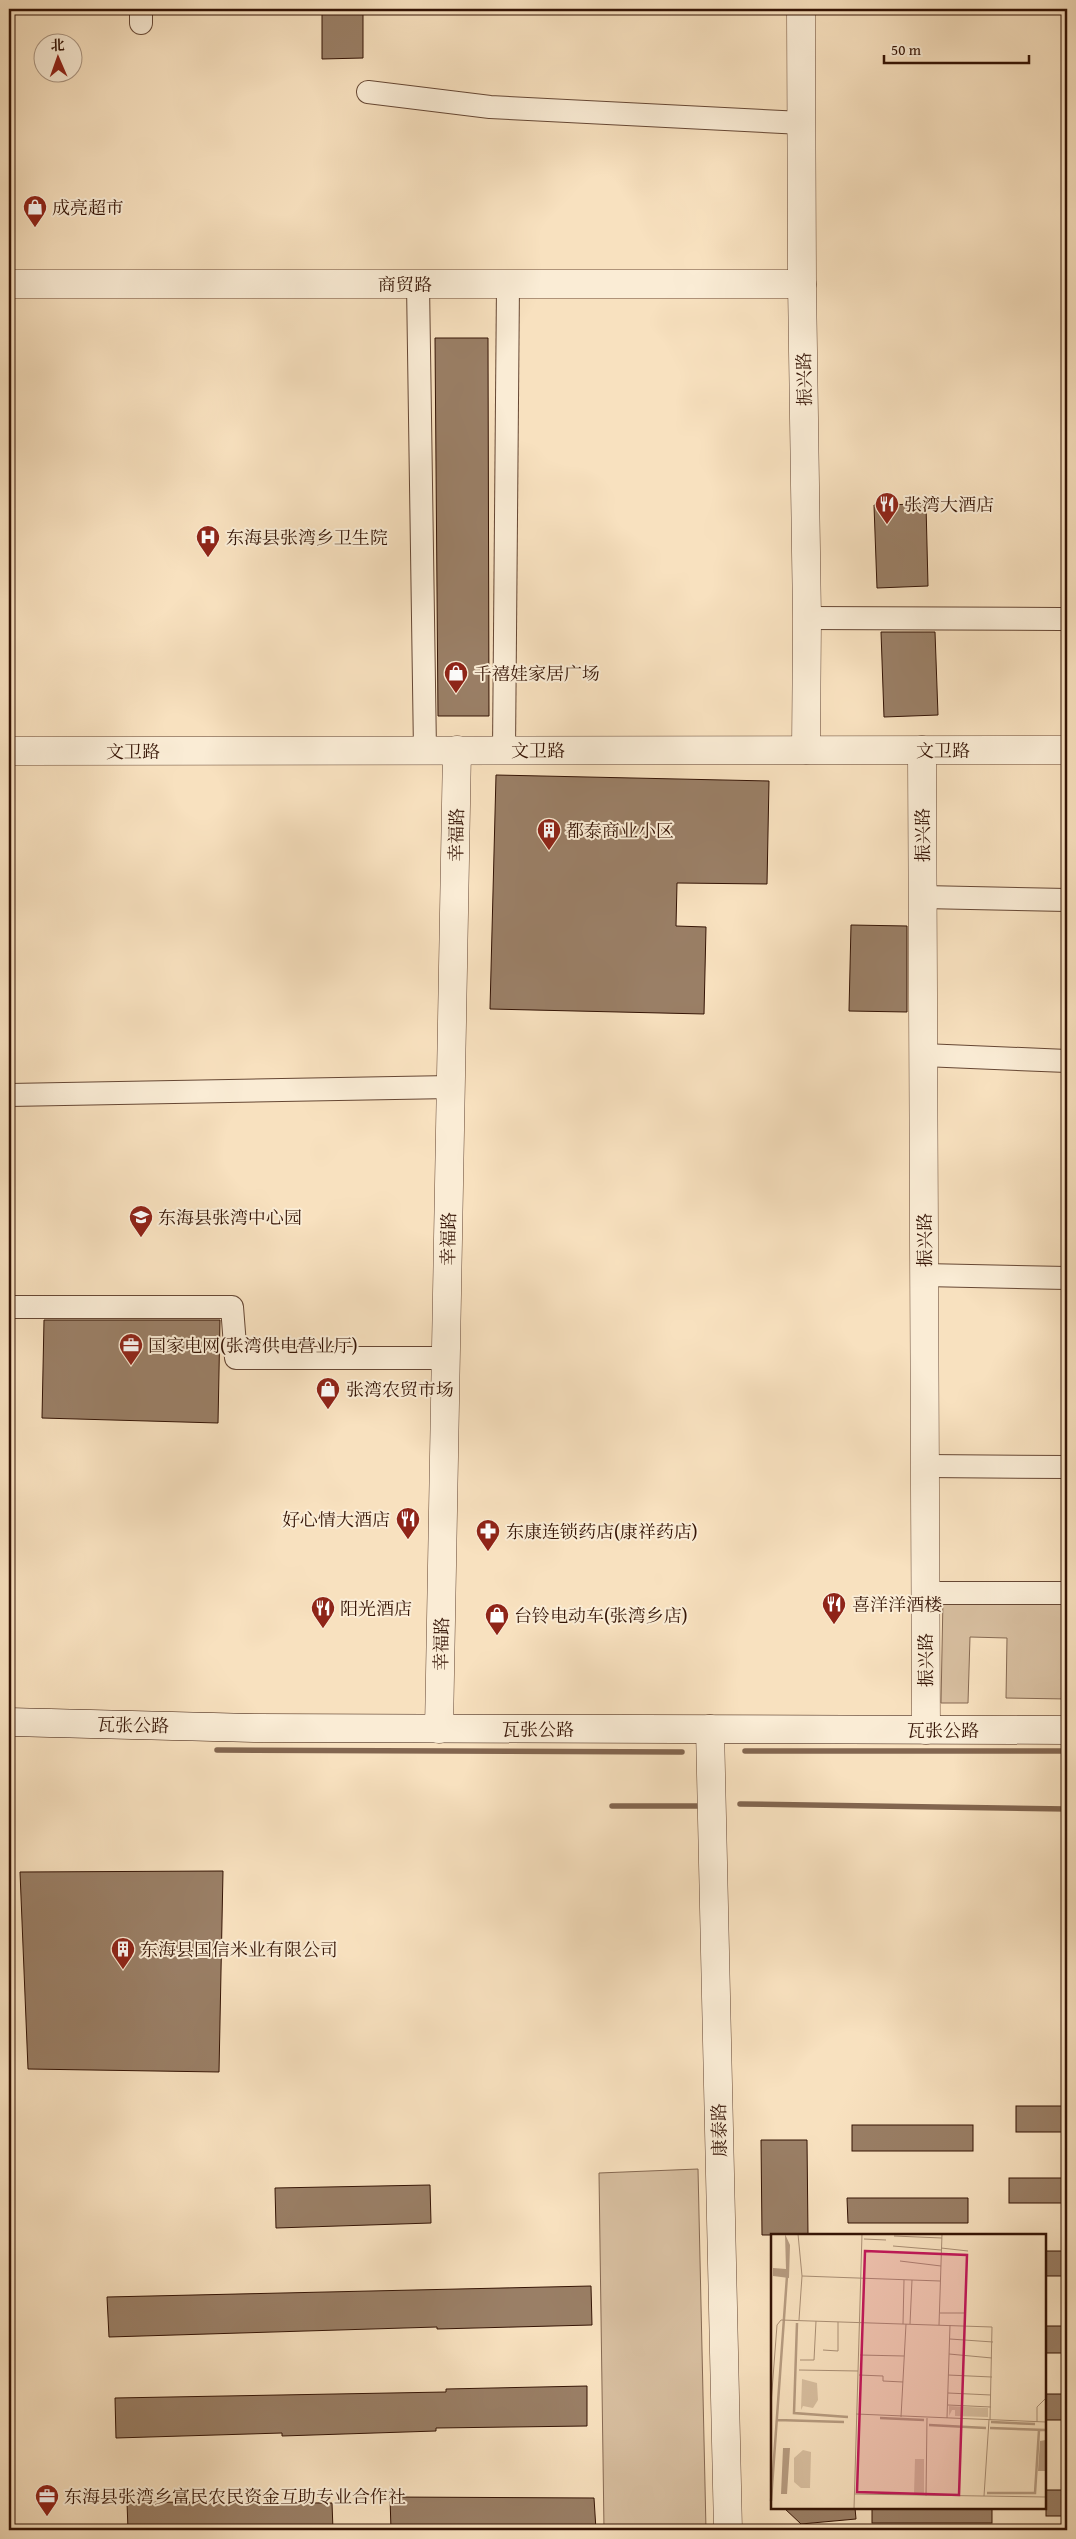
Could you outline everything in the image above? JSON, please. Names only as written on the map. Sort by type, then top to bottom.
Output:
[{"type":"street","name":"振兴路","points":[[801,9],[802,284],[807,618],[806,750]]},
{"type":"street","points":[[368,92],[490,107],[802,122]]},
{"type":"street","name":"商贸路","points":[[9,284],[802,284]]},
{"type":"street","points":[[418,284],[425,750]]},
{"type":"street","points":[[504,750],[508,284]]},
{"type":"street","points":[[807,618],[1061,619]]},
{"type":"street","name":"幸福路","points":[[439,1728],[457,750]]},
{"type":"street","name":"振兴路","points":[[922,750],[926,1730]]},
{"type":"street","name":"文卫路","points":[[9,751],[1067,750]]},
{"type":"street","points":[[923,897],[1067,900]]},
{"type":"street","points":[[923,1055],[1067,1060]]},
{"type":"street","points":[[9,1095],[451,1087]]},
{"type":"street","points":[[924,1275],[1067,1278]]},
{"type":"street","points":[[9,1307],[232,1307],[236,1358],[446,1358]]},
{"type":"street","points":[[925,1466],[1067,1467]]},
{"type":"street","points":[[925,1593],[1067,1593]]},
{"type":"street","name":"瓦张公路","points":[[9,1722],[244,1728],[1067,1730]]},
{"type":"street","name":"康泰路","points":[[710,1729],[728,2530]]},
{"type":"shaded area","points":[[943,1598],[1067,1600],[1067,1699],[1006,1698],[1007,1638],[970,1637],[968,1703],[941,1703]]},
{"type":"shaded area","points":[[698,2169],[706,2530],[604,2530],[599,2173]]},
{"type":"building","points":[[322,9],[363,9],[363,58],[322,59]]},
{"type":"building","points":[[435,338],[488,338],[489,716],[438,716]]},
{"type":"building","points":[[926,504],[928,586],[877,588],[874,505]]},
{"type":"building","points":[[881,632],[935,632],[938,715],[884,717]]},
{"type":"building","name":"都泰商业小区","points":[[496,775],[769,781],[767,884],[677,883],[676,926],[706,927],[704,1014],[490,1009]]},
{"type":"building","points":[[851,925],[907,926],[907,1012],[849,1011]]},
{"type":"building","name":"国家电网(张湾供电营业厅)","points":[[44,1320],[220,1320],[218,1423],[42,1418]]},
{"type":"building","name":"东海县国信米业有限公司","points":[[223,1871],[219,2072],[28,2069],[20,1872]]},
{"type":"building","points":[[1016,2106],[1067,2106],[1067,2132],[1016,2132]]},
{"type":"building","points":[[852,2125],[973,2125],[973,2151],[852,2151]]},
{"type":"building","points":[[761,2140],[807,2140],[808,2234],[762,2235]]},
{"type":"building","points":[[1009,2178],[1067,2178],[1067,2203],[1009,2203]]},
{"type":"building","points":[[430,2185],[431,2223],[276,2228],[275,2188]]},
{"type":"building","points":[[847,2198],[968,2198],[968,2223],[848,2223]]},
{"type":"building","points":[[1046,2251],[1067,2251],[1067,2276],[1046,2276]]},
{"type":"building","points":[[591,2286],[592,2325],[437,2329],[437,2327],[109,2337],[107,2297]]},
{"type":"building","points":[[1046,2326],[1067,2326],[1067,2353],[1046,2353]]},
{"type":"building","points":[[587,2386],[587,2426],[436,2428],[436,2431],[282,2436],[282,2433],[116,2438],[115,2398],[446,2392],[446,2389]]},
{"type":"building","points":[[1046,2394],[1067,2394],[1067,2420],[1046,2420]]},
{"type":"building","points":[[1046,2490],[1067,2490],[1067,2516],[1046,2516]]},
{"type":"building","points":[[390,2497],[594,2498],[596,2530],[391,2530]]},
{"type":"building","points":[[127,2502],[332,2503],[333,2530],[128,2530]]},
{"type":"building","points":[[785,2509],[855,2509],[856,2519],[801,2524]]},
{"type":"building","points":[[872,2509],[992,2509],[992,2523],[872,2523]]},
{"type":"waterway","points":[[217,1750],[682,1752]]},
{"type":"waterway","points":[[745,1751],[1067,1751]]},
{"type":"waterway","points":[[740,1804],[1067,1809]]},
{"type":"waterway","points":[[612,1806],[698,1806]]},
{"type":"place","name":"成亮超市","points":[[35,228]]},
{"type":"place","name":"张湾大酒店","points":[[887,525]]},
{"type":"place","name":"东海县张湾乡卫生院","points":[[208,558]]},
{"type":"place","name":"千禧娃家居广场","points":[[456,694]]},
{"type":"place","name":"都泰商业小区","points":[[549,851]]},
{"type":"place","name":"东海县张湾中心园","points":[[141,1238]]},
{"type":"place","name":"国家电网(张湾供电营业厅)","points":[[131,1366]]},
{"type":"place","name":"张湾农贸市场","points":[[328,1410]]},
{"type":"place","name":"好心情大酒店","points":[[408,1540]]},
{"type":"place","name":"东康连锁药店(康祥药店)","points":[[488,1552]]},
{"type":"place","name":"喜洋洋酒楼","points":[[834,1625]]},
{"type":"place","name":"阳光酒店","points":[[323,1629]]},
{"type":"place","name":"台铃电动车(张湾乡店)","points":[[497,1636]]},
{"type":"place","name":"东海县国信米业有限公司","points":[[123,1970]]},
{"type":"place","name":"东海县张湾乡富民农民资金互助专业合作社","points":[[47,2517]]}]
